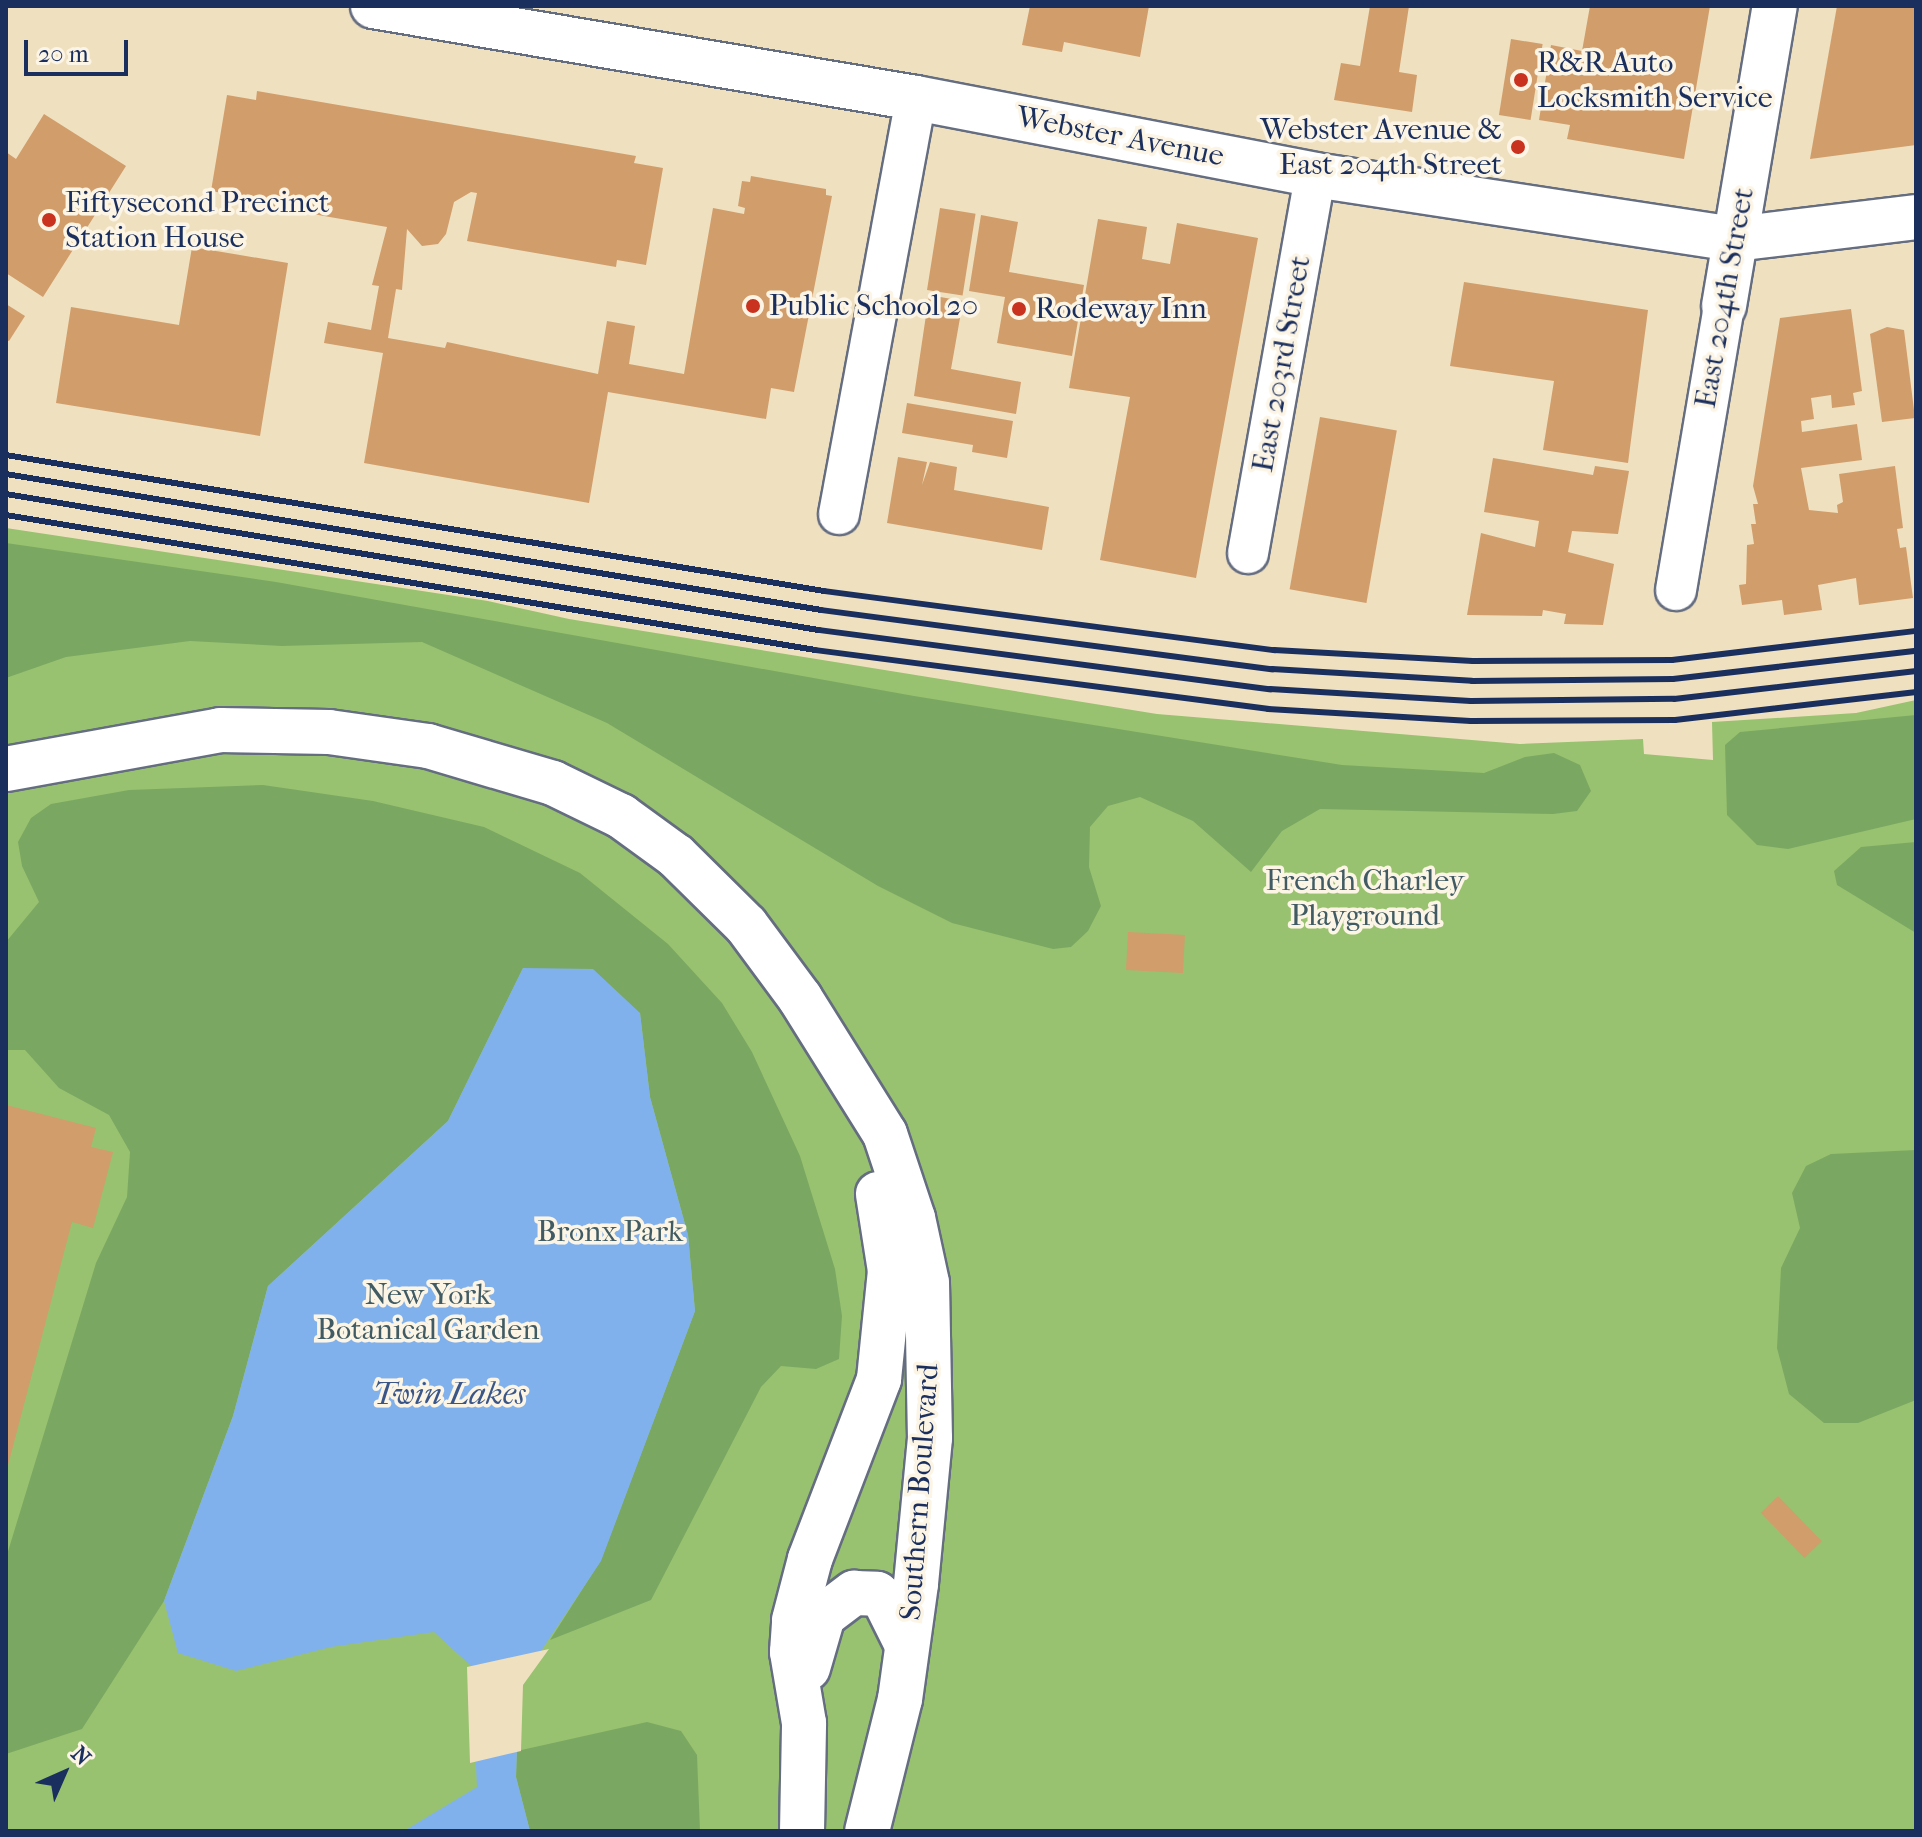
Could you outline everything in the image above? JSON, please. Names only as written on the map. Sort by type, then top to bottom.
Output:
[{"type":"main road","name":"Webster Avenue","points":[[373,6],[916,98],[1315,175],[1735,239],[1916,217]]},
{"type":"main road","name":"East 204th Street","points":[[1724,306],[1775,6]]},
{"type":"main road","name":"Southern Boulevard","points":[[6,769],[166,737],[277,729],[413,744],[513,768],[592,800],[676,856],[746,925],[820,1030],[885,1134],[913,1218],[927,1283],[930,1438],[907,1645],[891,1746],[867,1831]]},
{"type":"main road","name":"Southern Boulevard","points":[[802,1831],[804,1723],[792,1652],[794,1620],[810,1559],[879,1379],[890,1271],[886,1218],[820,1030]]},
{"type":"main road","points":[[804,1723],[812,1640],[823,1616],[837,1604],[854,1593],[877,1594],[894,1611],[907,1645]]},
{"type":"street","points":[[839,514],[916,98]]},
{"type":"street","name":"East 203rd Street","points":[[1248,553],[1315,175]]},
{"type":"street","name":"East 204th Street","points":[[1676,590],[1724,306]]},
{"type":"green space","name":"Bronx Park","points":[[6,528],[488,601],[569,619],[1157,714],[1520,744],[1643,739],[1644,754],[1713,760],[1712,722],[1856,713],[1916,700],[1916,1831],[6,1831]]},
{"type":"green space","points":[[6,543],[276,582],[914,696],[1342,765],[1484,773],[1525,757],[1554,753],[1580,765],[1591,791],[1577,811],[1553,814],[1320,809],[1282,831],[1251,872],[1193,821],[1140,797],[1108,806],[1090,827],[1089,867],[1101,906],[1088,931],[1071,947],[1053,949],[952,923],[878,886],[607,723],[422,642],[282,646],[190,641],[66,657],[6,678]]},
{"type":"green space","points":[[1916,715],[1916,819],[1788,849],[1757,845],[1727,815],[1725,745],[1740,732]]},
{"type":"green space","points":[[263,785],[373,801],[484,827],[580,873],[668,944],[722,1003],[752,1052],[800,1156],[835,1269],[842,1316],[839,1359],[816,1369],[781,1366],[761,1387],[651,1600],[550,1640],[601,1560],[695,1311],[688,1235],[650,1097],[640,1013],[523,968],[448,1121],[268,1286],[233,1416],[164,1601],[82,1729],[6,1754],[6,1558],[96,1263],[127,1197],[130,1152],[109,1115],[59,1088],[25,1050],[6,1050],[6,942],[39,902],[22,866],[18,842],[31,818],[51,804],[129,790]]},
{"type":"green space","points":[[1916,842],[1916,933],[1837,885],[1834,871],[1861,847]]},
{"type":"green space","points":[[1916,1150],[1916,1400],[1858,1423],[1824,1423],[1789,1394],[1777,1348],[1781,1268],[1800,1228],[1792,1193],[1806,1166],[1831,1154]]},
{"type":"green space","points":[[647,1722],[681,1731],[697,1755],[700,1831],[530,1831],[516,1777],[517,1751]]},
{"type":"water","name":"Twin Lakes","points":[[523,968],[593,969],[640,1013],[650,1097],[688,1235],[695,1311],[601,1561],[519,1684],[516,1777],[530,1831],[404,1831],[477,1787],[471,1666],[434,1632],[331,1647],[236,1671],[178,1653],[164,1601],[233,1416],[268,1286],[448,1121]]},
{"type":"pier","points":[[549,1649],[523,1685],[521,1751],[470,1763],[467,1667]]},
{"type":"building","points":[[1030,6],[1149,6],[1140,57],[1064,42],[1062,52],[1022,45]]},
{"type":"building","points":[[1370,6],[1409,6],[1399,72],[1417,75],[1412,112],[1334,100],[1341,63],[1360,66]]},
{"type":"building","points":[[1590,6],[1710,6],[1684,159],[1567,139],[1570,125],[1539,120],[1551,45],[1582,51]]},
{"type":"building","points":[[1837,6],[1916,6],[1916,145],[1810,159]]},
{"type":"building","name":"R&R Auto Locksmith Service","points":[[1511,39],[1543,44],[1531,120],[1499,115]]},
{"type":"building","name":"Public School 20","points":[[257,91],[636,156],[634,163],[663,168],[646,265],[617,260],[616,267],[467,241],[477,193],[471,192],[454,202],[446,234],[438,244],[422,246],[407,229],[402,290],[396,289],[388,338],[445,348],[447,342],[598,374],[607,321],[635,326],[629,364],[684,374],[713,208],[744,214],[745,208],[738,206],[742,181],[750,182],[751,176],[826,189],[826,195],[832,196],[794,392],[771,388],[766,419],[608,392],[589,503],[364,463],[383,353],[324,343],[328,322],[371,330],[379,286],[372,285],[387,227],[238,201],[239,196],[211,191],[227,95],[256,100]]},
{"type":"building","name":"Fiftysecond Precinct Station House","points":[[44,114],[126,166],[43,297],[6,273],[6,152],[16,159]]},
{"type":"building","points":[[940,208],[976,214],[963,296],[927,290]]},
{"type":"building","name":"Rodeway Inn","points":[[981,215],[1018,222],[1009,272],[1084,285],[1072,356],[997,343],[1005,297],[969,291]],"holes":[[[1038,302],[1051,304],[1048,317],[1035,314]]]},
{"type":"building","points":[[1098,219],[1147,227],[1142,259],[1170,264],[1177,223],[1258,238],[1196,578],[1100,560],[1130,397],[1069,388]]},
{"type":"building","points":[[192,247],[288,263],[260,436],[56,403],[71,307],[179,325]]},
{"type":"building","points":[[1464,282],[1648,310],[1628,463],[1543,450],[1554,381],[1450,366]]},
{"type":"building","points":[[929,295],[963,301],[951,369],[1021,382],[1016,414],[914,396]]},
{"type":"building","points":[[6,304],[25,316],[9,341],[6,340]]},
{"type":"building","points":[[1851,309],[1862,391],[1853,393],[1855,405],[1832,408],[1831,395],[1811,398],[1814,419],[1801,421],[1802,432],[1857,424],[1862,460],[1801,468],[1809,510],[1838,513],[1837,505],[1843,502],[1839,474],[1895,466],[1903,528],[1897,529],[1900,548],[1906,547],[1913,598],[1859,605],[1856,578],[1818,585],[1822,610],[1784,615],[1782,600],[1742,605],[1739,585],[1746,584],[1747,545],[1754,544],[1751,524],[1756,524],[1753,504],[1758,504],[1753,486],[1780,318]]},
{"type":"building","points":[[1887,327],[1904,330],[1915,418],[1882,422],[1870,334]]},
{"type":"building","points":[[907,403],[1013,421],[1007,458],[972,452],[973,445],[902,433]]},
{"type":"building","points":[[1320,417],[1397,431],[1366,603],[1290,589]]},
{"type":"building","points":[[898,457],[927,462],[922,485],[930,462],[957,467],[954,490],[1049,507],[1042,550],[887,523]]},
{"type":"building","points":[[1493,458],[1593,475],[1595,466],[1629,471],[1618,534],[1572,531],[1568,552],[1614,564],[1603,625],[1564,624],[1566,614],[1543,610],[1542,616],[1467,615],[1481,533],[1535,547],[1539,521],[1484,512]]},
{"type":"building","points":[[1128,932],[1185,935],[1183,973],[1126,970]]},
{"type":"building","points":[[6,1105],[96,1128],[91,1147],[113,1152],[93,1228],[72,1222],[7,1469]]},
{"type":"building","points":[[1778,1496],[1822,1541],[1804,1558],[1761,1513]]},
{"type":"railway","points":[[6,455],[824,591],[1274,650],[1473,661],[1672,660],[1916,631]]},
{"type":"railway","points":[[6,474],[821,610],[1272,669],[1472,681],[1673,679],[1916,651]]},
{"type":"railway","points":[[6,494],[819,630],[1270,689],[1471,701],[1674,699],[1916,671]]},
{"type":"railway","points":[[6,515],[815,650],[1268,709],[1471,721],[1675,720],[1916,692]]},
{"type":"place","name":"R&R Auto Locksmith Service","points":[[1521,80]]},
{"type":"place","name":"Webster Avenue & East 204th Street","points":[[1518,147]]},
{"type":"place","name":"Fiftysecond Precinct Station House","points":[[49,220]]},
{"type":"place","name":"Public School 20","points":[[753,306]]},
{"type":"place","name":"Rodeway Inn","points":[[1019,309]]},
{"type":"park label","name":"French Charley Playground","points":[[1365,898]]},
{"type":"park label","name":"New York Botanical Garden","points":[[428,1312]]}]
